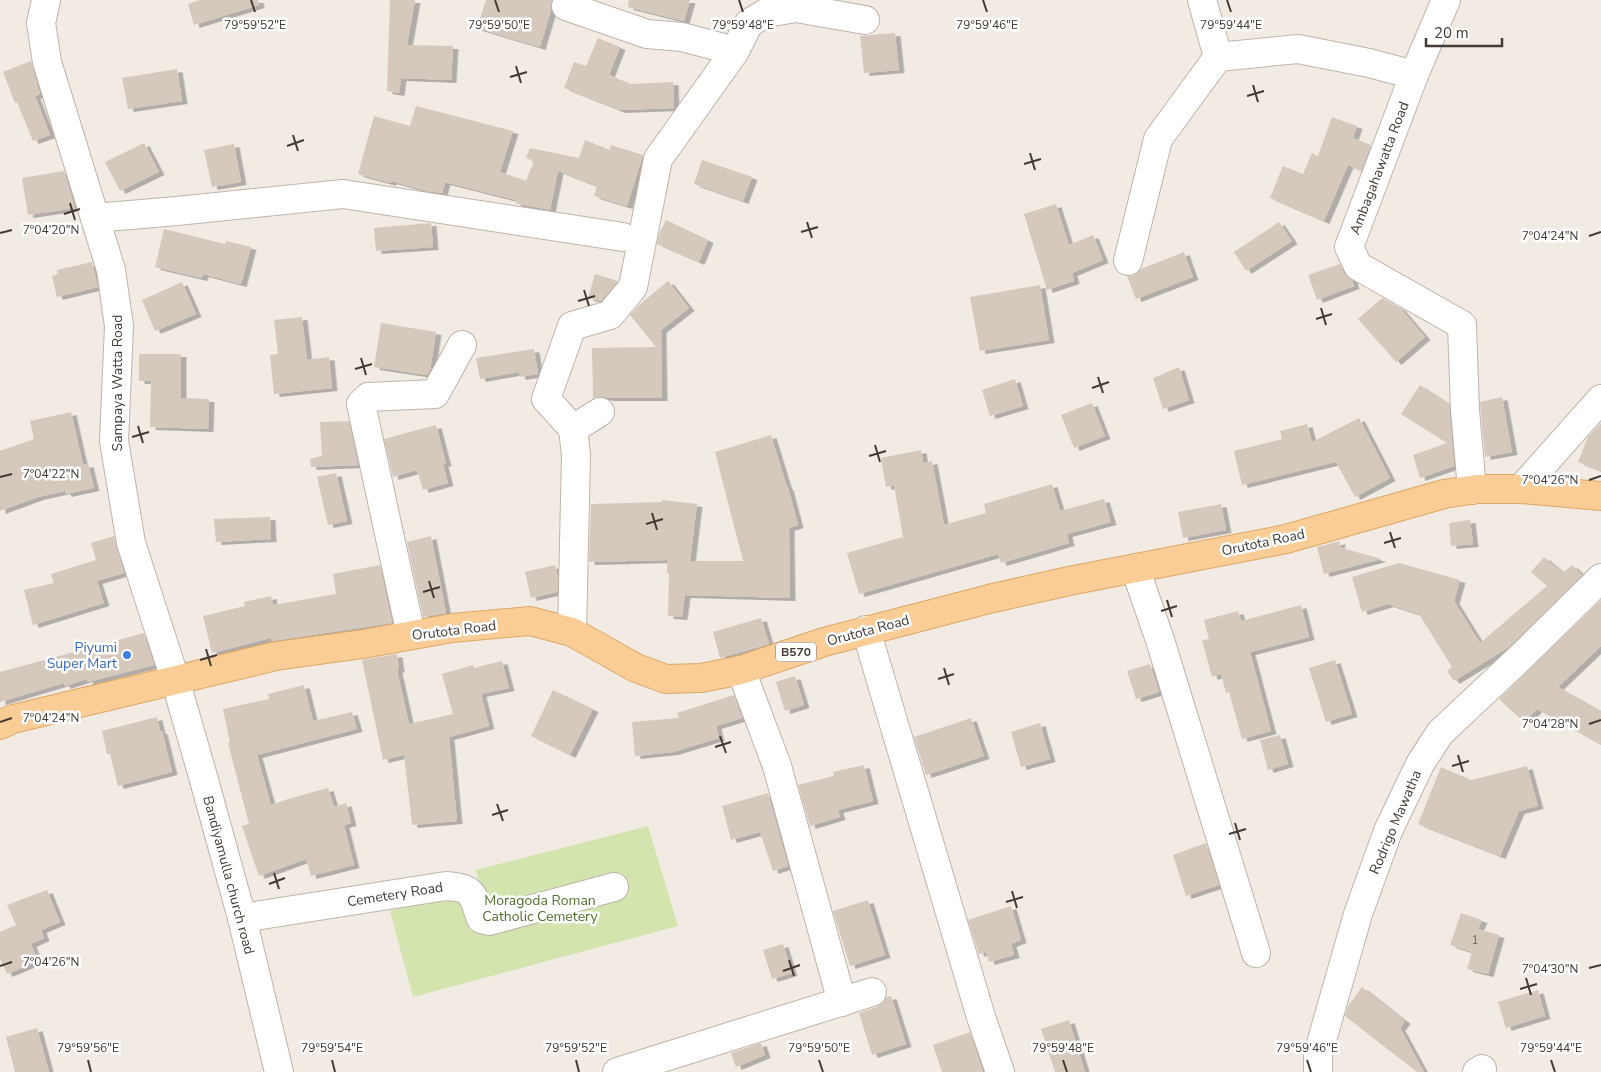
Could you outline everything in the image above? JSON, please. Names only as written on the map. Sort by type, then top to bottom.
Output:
[{"type":"main road","name":"Orutota Road","points":[[0,725],[13,719],[276,656],[363,644],[452,628],[530,621],[572,632],[636,668],[666,679],[701,678],[741,670],[866,630],[1060,583],[1286,539],[1444,494],[1472,490],[1520,490],[1601,496]]},
{"type":"street","name":"Sampaya Watta Road","points":[[46,0],[41,23],[47,62],[111,270],[119,326],[114,441],[131,543],[175,679]]},
{"type":"street","points":[[1202,0],[1218,57]]},
{"type":"street","name":"Ambagahawatta Road","points":[[1446,0],[1414,75],[1349,246],[1358,266],[1462,325],[1465,410],[1472,490]]},
{"type":"street","points":[[566,6],[647,34],[682,37],[734,51]]},
{"type":"street","points":[[572,632],[576,455],[573,429],[546,399],[572,326],[610,315],[633,287],[658,159],[734,51],[749,23],[766,13],[796,8],[865,20]]},
{"type":"street","points":[[1128,261],[1158,139],[1218,57],[1298,49],[1369,63],[1414,75]]},
{"type":"street","points":[[95,218],[177,212],[343,194],[623,237]]},
{"type":"street","points":[[411,635],[361,404],[368,398],[435,394],[462,345]]},
{"type":"street","points":[[1520,490],[1601,399]]},
{"type":"street","points":[[573,429],[600,412]]},
{"type":"street","points":[[1135,568],[1160,640],[1256,953]]},
{"type":"street","name":"Rodrigo Mawatha","points":[[1318,1072],[1318,1054],[1358,914],[1388,830],[1420,764],[1440,733],[1601,578]]},
{"type":"street","points":[[866,630],[981,1017],[1000,1072]]},
{"type":"street","points":[[741,670],[777,766],[842,1002]]},
{"type":"street","name":"Bandiyamulla church road","points":[[175,679],[242,918],[279,1072]]},
{"type":"street","name":"Cemetery Road","points":[[242,918],[446,886],[462,887],[472,894],[481,918],[489,921],[614,887]]},
{"type":"street","points":[[617,1072],[872,992]]},
{"type":"green space","name":"Moragoda Roman Catholic Cemetery","points":[[648,826],[678,926],[413,997],[390,911],[480,888],[476,870]]},
{"type":"building","points":[[200,0],[258,0],[259,5],[194,25],[188,4]]},
{"type":"building","points":[[390,0],[415,0],[407,45],[453,46],[451,80],[401,78],[399,93],[387,91]]},
{"type":"building","points":[[486,0],[552,0],[551,10],[540,47],[477,28]]},
{"type":"building","points":[[629,0],[690,0],[684,21],[628,7]]},
{"type":"building","points":[[895,33],[899,70],[864,73],[860,36]]},
{"type":"building","points":[[598,38],[620,47],[609,75],[631,84],[673,82],[674,108],[620,110],[564,88],[574,62],[586,66]]},
{"type":"building","points":[[31,61],[40,94],[35,96],[50,135],[33,141],[3,72]]},
{"type":"building","points":[[177,69],[182,101],[128,109],[122,78]]},
{"type":"building","points":[[416,106],[513,131],[500,172],[526,181],[534,161],[526,158],[530,148],[579,158],[585,140],[610,150],[611,145],[643,155],[627,206],[594,196],[597,186],[558,171],[550,210],[515,203],[516,200],[445,182],[442,193],[358,174],[374,116],[410,126]]},
{"type":"building","points":[[1332,117],[1357,126],[1353,138],[1371,145],[1361,171],[1348,165],[1324,221],[1270,198],[1283,166],[1303,174],[1312,153],[1318,156]]},
{"type":"building","points":[[144,143],[159,172],[120,191],[105,162]]},
{"type":"building","points":[[234,144],[241,182],[212,187],[204,150]]},
{"type":"building","points":[[702,160],[752,177],[743,201],[694,184]]},
{"type":"building","points":[[64,171],[75,208],[28,215],[22,178]]},
{"type":"building","points":[[1056,204],[1069,245],[1093,235],[1103,260],[1072,273],[1074,281],[1047,290],[1024,214]]},
{"type":"building","points":[[666,220],[708,240],[699,262],[657,244],[659,234]]},
{"type":"building","points":[[1279,222],[1292,241],[1246,271],[1234,252]]},
{"type":"building","points":[[431,223],[433,247],[376,251],[374,228]]},
{"type":"building","points":[[164,229],[225,244],[226,241],[251,247],[241,284],[203,274],[202,278],[155,267]]},
{"type":"building","points":[[1184,252],[1193,277],[1136,299],[1127,276],[1133,276],[1141,269]]},
{"type":"building","points":[[92,262],[98,287],[57,297],[52,276],[58,274],[57,270]]},
{"type":"building","points":[[1340,264],[1344,273],[1352,280],[1354,286],[1317,300],[1308,275]]},
{"type":"building","points":[[595,274],[618,281],[601,301],[588,298]]},
{"type":"building","points":[[668,281],[689,308],[661,330],[662,398],[608,398],[600,396],[593,398],[592,348],[656,347],[630,315]]},
{"type":"building","points":[[182,282],[196,314],[155,331],[142,300]]},
{"type":"building","points":[[1040,285],[1049,340],[980,351],[970,297]]},
{"type":"building","points":[[1382,298],[1400,308],[1425,337],[1396,362],[1358,319]]},
{"type":"building","points":[[302,317],[307,360],[329,357],[332,388],[274,394],[270,355],[278,354],[274,320]]},
{"type":"building","points":[[381,323],[436,332],[430,370],[427,375],[374,367]]},
{"type":"building","points":[[534,349],[538,374],[520,377],[519,372],[480,379],[476,358]]},
{"type":"building","points":[[139,354],[181,354],[181,398],[209,399],[208,429],[150,427],[151,381],[139,381]]},
{"type":"building","points":[[1179,367],[1189,400],[1163,409],[1153,378]]},
{"type":"building","points":[[1015,379],[1023,406],[990,416],[982,390]]},
{"type":"building","points":[[1420,385],[1449,404],[1454,466],[1420,478],[1413,455],[1447,443],[1401,414]]},
{"type":"building","points":[[1502,397],[1512,452],[1485,457],[1480,402]]},
{"type":"building","points":[[1092,403],[1105,436],[1074,448],[1061,415]]},
{"type":"building","points":[[71,412],[83,465],[88,464],[94,488],[66,494],[65,491],[38,497],[0,511],[0,451],[34,439],[30,421]]},
{"type":"building","points":[[1359,418],[1390,478],[1355,497],[1336,462],[1242,485],[1234,451],[1282,439],[1280,431],[1307,424],[1312,442]]},
{"type":"building","points":[[349,421],[358,465],[311,467],[310,459],[322,456],[320,422]]},
{"type":"building","points":[[1601,423],[1601,471],[1578,462],[1588,437]]},
{"type":"building","points":[[436,425],[446,463],[443,464],[448,483],[423,490],[417,470],[393,477],[384,439]]},
{"type":"building","points":[[771,435],[798,525],[789,528],[790,598],[685,595],[682,617],[668,616],[669,573],[667,573],[667,560],[589,562],[591,504],[662,502],[662,500],[697,504],[690,561],[743,561],[715,452]]},
{"type":"building","points":[[921,450],[923,463],[932,461],[944,525],[986,513],[984,504],[1052,484],[1060,511],[1104,499],[1111,522],[1067,534],[1069,543],[1001,563],[998,554],[859,594],[847,553],[903,537],[894,485],[886,487],[881,458]]},
{"type":"building","points":[[336,473],[347,521],[328,525],[317,477]]},
{"type":"building","points":[[1221,504],[1226,530],[1183,538],[1178,512]]},
{"type":"building","points":[[270,517],[271,539],[216,542],[214,519]]},
{"type":"building","points":[[1470,520],[1473,544],[1451,546],[1449,523]]},
{"type":"building","points":[[114,536],[124,573],[97,581],[104,603],[33,625],[24,590],[54,583],[51,574],[96,560],[91,543]]},
{"type":"building","points":[[431,536],[446,613],[423,617],[407,542]]},
{"type":"building","points":[[1340,541],[1339,547],[1381,559],[1324,574],[1317,547]]},
{"type":"building","points":[[1544,557],[1563,573],[1572,565],[1582,575],[1509,647],[1454,681],[1447,671],[1452,667],[1419,614],[1388,604],[1362,612],[1352,577],[1399,563],[1460,580],[1454,601],[1480,643],[1547,586],[1531,572]]},
{"type":"building","points":[[380,565],[392,623],[272,641],[271,638],[212,653],[203,616],[245,606],[244,602],[271,596],[273,605],[336,594],[333,574]]},
{"type":"building","points":[[555,565],[558,579],[557,592],[531,598],[525,572]]},
{"type":"building","points":[[1601,600],[1601,646],[1558,687],[1601,711],[1601,745],[1537,709],[1524,722],[1499,699]]},
{"type":"building","points":[[1301,605],[1309,637],[1250,652],[1271,731],[1242,739],[1229,692],[1226,693],[1221,674],[1212,677],[1202,640],[1209,639],[1204,620],[1238,611],[1241,621]]},
{"type":"building","points":[[761,618],[769,644],[720,658],[713,632]]},
{"type":"building","points":[[144,633],[154,665],[88,682],[87,679],[65,686],[64,683],[0,702],[0,672]]},
{"type":"building","points":[[397,654],[399,669],[397,670],[409,724],[453,714],[442,674],[473,665],[474,668],[502,661],[509,688],[481,694],[489,726],[449,737],[457,821],[412,825],[404,755],[383,760],[362,660]]},
{"type":"building","points":[[1335,660],[1352,714],[1326,722],[1309,668]]},
{"type":"building","points":[[1150,664],[1159,692],[1136,699],[1127,671]]},
{"type":"building","points":[[795,676],[804,705],[785,711],[776,682]]},
{"type":"building","points":[[304,685],[313,721],[352,712],[357,729],[257,755],[271,805],[328,788],[334,807],[346,803],[351,823],[344,825],[354,865],[311,876],[306,859],[259,876],[242,826],[249,824],[228,743],[230,743],[223,709],[269,699],[268,694]]},
{"type":"building","points":[[553,690],[593,709],[570,755],[531,736]]},
{"type":"building","points":[[734,695],[742,718],[716,726],[719,738],[673,752],[635,756],[632,722],[679,718],[677,713]]},
{"type":"building","points":[[157,717],[172,772],[118,786],[110,754],[107,754],[102,731]]},
{"type":"building","points":[[971,718],[984,756],[926,775],[914,737]]},
{"type":"building","points":[[1040,723],[1050,759],[1021,767],[1011,732]]},
{"type":"building","points":[[1280,735],[1288,764],[1268,770],[1260,740]]},
{"type":"building","points":[[864,765],[873,801],[838,810],[840,817],[810,826],[798,785],[834,776],[833,772]]},
{"type":"building","points":[[1527,766],[1538,806],[1519,811],[1500,856],[1418,824],[1441,767],[1471,780]]},
{"type":"building","points":[[768,793],[788,866],[773,871],[760,832],[731,840],[722,806]]},
{"type":"building","points":[[1206,843],[1219,885],[1186,896],[1173,855]]},
{"type":"building","points":[[47,890],[60,922],[41,930],[44,938],[31,944],[38,961],[7,974],[0,959],[0,932],[16,925],[7,905]]},
{"type":"building","points":[[868,900],[885,955],[850,966],[833,911]]},
{"type":"building","points":[[1011,906],[1021,940],[1011,944],[1014,955],[989,962],[986,952],[979,954],[968,920]]},
{"type":"building","points":[[1461,913],[1482,920],[1478,929],[1499,935],[1488,974],[1467,969],[1472,952],[1450,945]]},
{"type":"building","points":[[783,944],[792,973],[772,979],[763,950]]},
{"type":"building","points":[[1362,987],[1405,1021],[1400,1028],[1424,1072],[1417,1072],[1345,1016],[1348,1006]]},
{"type":"building","points":[[1538,990],[1545,1016],[1506,1028],[1498,1002]]},
{"type":"building","points":[[891,996],[906,1044],[872,1055],[859,1013],[877,1007],[883,1003],[886,997]]},
{"type":"building","points":[[1069,1020],[1085,1072],[1055,1072],[1041,1029]]},
{"type":"building","points":[[37,1028],[49,1072],[15,1072],[6,1037]]},
{"type":"building","points":[[970,1032],[983,1072],[942,1072],[933,1045]]},
{"type":"building","points":[[761,1043],[765,1055],[736,1067],[731,1053]]},
{"type":"place","name":"Piyumi Super Mart","points":[[127,655]]}]
